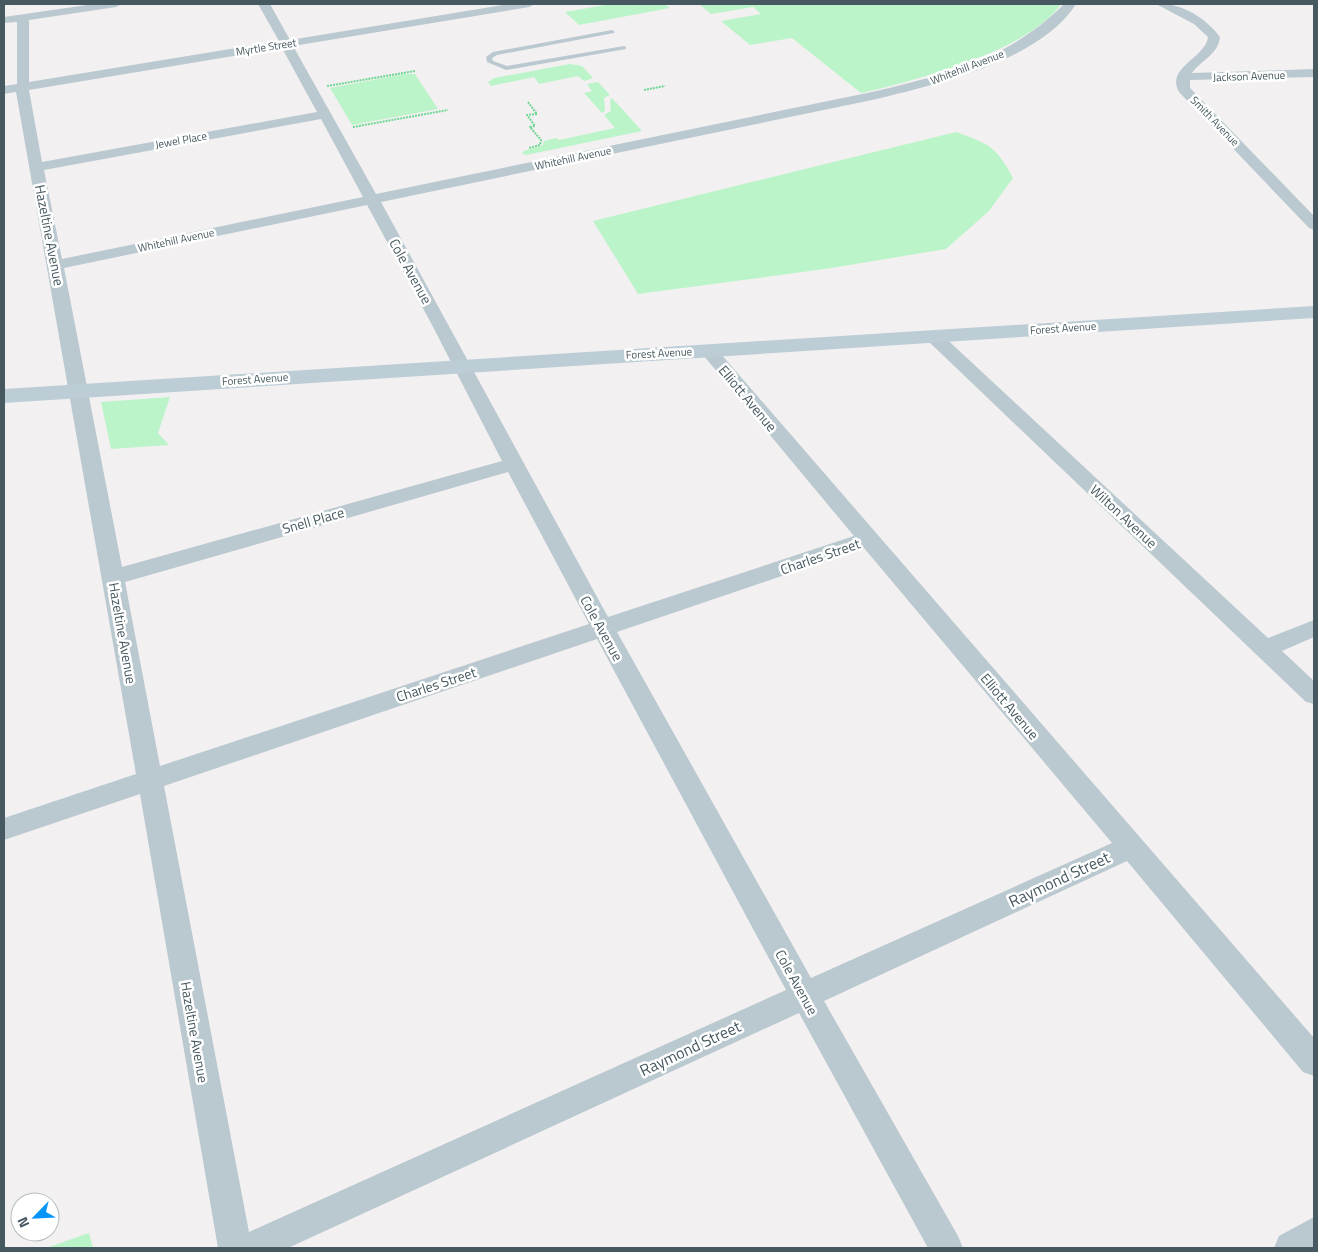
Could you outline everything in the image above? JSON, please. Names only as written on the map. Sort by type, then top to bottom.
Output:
[{"type":"main road","name":"Forest Avenue","points":[[4,397],[462,365],[1314,312]]},
{"type":"street","points":[[13,19],[116,4]]},
{"type":"street","name":"Cole Avenue","points":[[264,4],[462,365],[602,629],[804,996],[946,1248]]},
{"type":"street","name":"Myrtle Street","points":[[13,89],[503,6],[529,4]]},
{"type":"street","name":"Whitehill Avenue","points":[[56,265],[872,96],[937,80],[987,62],[1016,48],[1052,24],[1070,4]]},
{"type":"street","points":[[1162,4],[1200,22],[1208,28],[1214,37],[1213,46],[1187,68],[1184,76]]},
{"type":"street","name":"Hazeltine Avenue","points":[[13,19],[13,89],[37,167],[56,265],[235,1248]]},
{"type":"street","name":"Jackson Avenue","points":[[1184,76],[1207,77],[1314,73]]},
{"type":"street","name":"Smith Avenue","points":[[1184,76],[1182,82],[1184,89],[1314,224]]},
{"type":"street","name":"Jewel Place","points":[[37,167],[325,114]]},
{"type":"street","name":"Wilton Avenue","points":[[933,336],[1314,695]]},
{"type":"street","name":"Elliott Avenue","points":[[708,350],[1314,1061]]},
{"type":"street","name":"Snell Place","points":[[113,577],[513,464]]},
{"type":"street","name":"Charles Street","points":[[4,829],[868,540]]},
{"type":"street","points":[[1265,649],[1314,628]]},
{"type":"street","name":"Raymond Street","points":[[251,1248],[1130,847]]},
{"type":"street","points":[[1291,1248],[1314,1234]]},
{"type":"lane","points":[[612,32],[495,53],[489,58],[490,62],[506,68],[624,48]]},
{"type":"path","points":[[328,86],[415,71]]},
{"type":"path","points":[[644,90],[665,86]]},
{"type":"path","points":[[522,150],[540,145],[541,140],[530,127],[535,126],[527,115],[537,114],[528,102]]},
{"type":"path","points":[[351,128],[448,110]]},
{"type":"green space","points":[[611,4],[664,4],[670,8],[579,25],[565,12]]},
{"type":"green space","points":[[699,4],[1061,4],[1046,21],[1024,36],[998,49],[939,72],[861,93],[792,38],[750,45],[721,21],[761,14],[753,7],[711,14]]},
{"type":"green space","points":[[570,64],[582,66],[593,78],[584,81],[578,76],[539,84],[534,77],[491,86],[488,82],[494,78]]},
{"type":"green space","points":[[404,74],[415,74],[438,109],[352,125],[330,88]]},
{"type":"green space","points":[[598,82],[610,95],[604,98],[605,111],[602,113],[584,93],[592,91],[587,84]]},
{"type":"green space","points":[[612,98],[642,131],[526,155],[522,153],[543,145],[544,141],[556,138],[559,140],[615,128],[604,115],[611,111],[610,100]]},
{"type":"green space","points":[[956,132],[984,143],[1002,159],[1013,178],[989,211],[946,249],[825,269],[638,294],[593,221]]},
{"type":"green space","points":[[170,397],[158,433],[169,445],[111,449],[101,402]]},
{"type":"green space","points":[[89,1233],[93,1248],[46,1248]]}]
